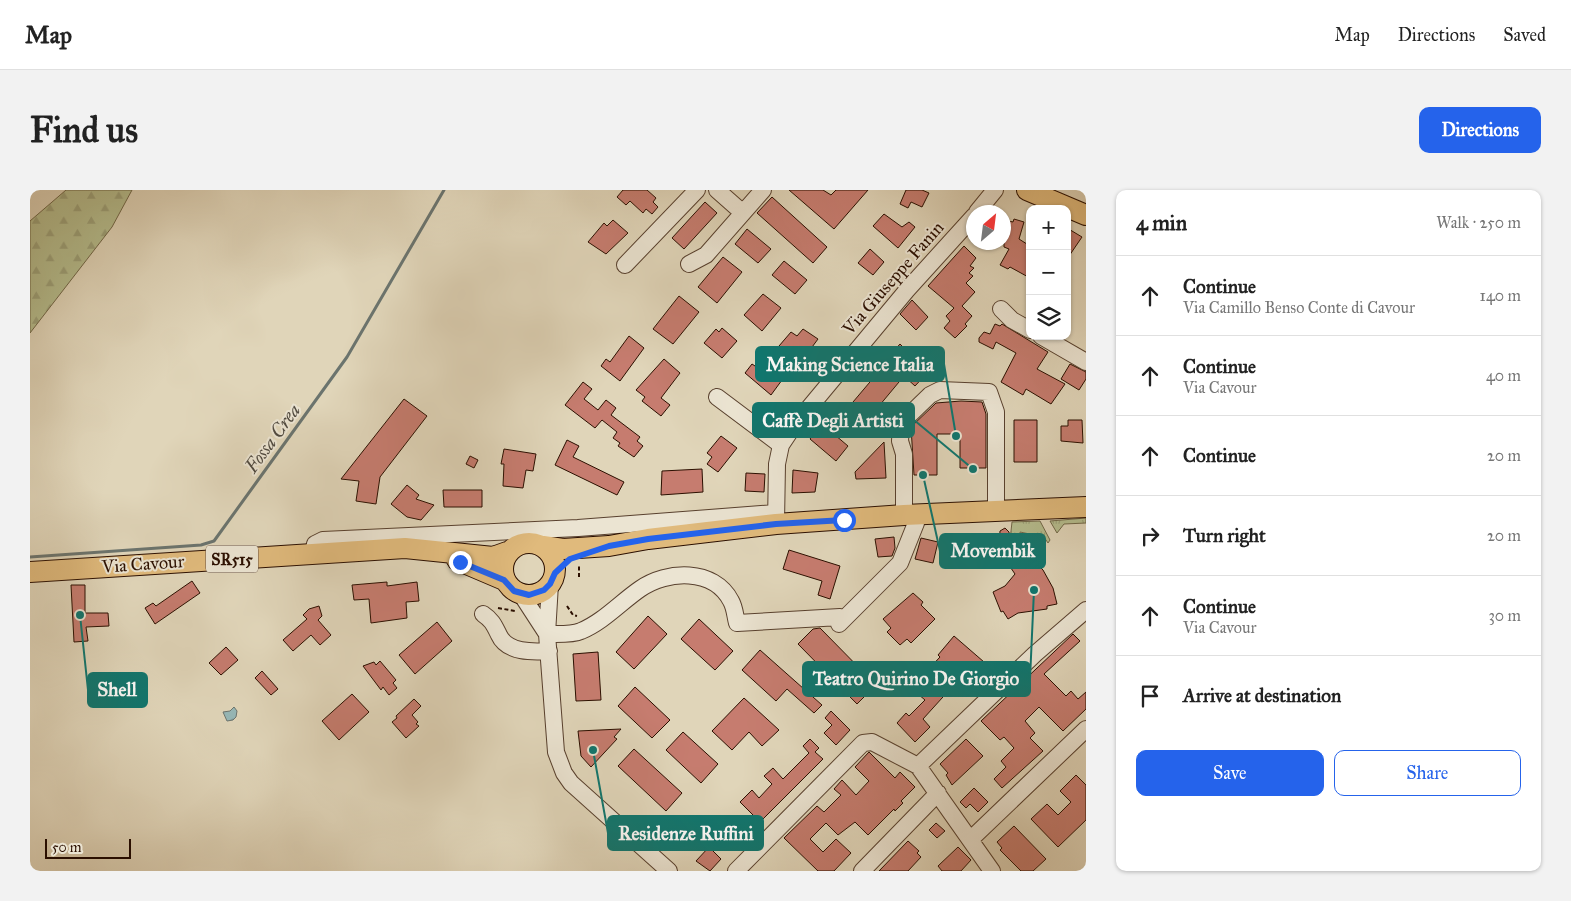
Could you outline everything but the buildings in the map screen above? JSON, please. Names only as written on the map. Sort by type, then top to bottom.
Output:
[{"type":"main road","points":[[1027,190],[1086,215]]},
{"type":"main road","points":[[609,546],[570,559],[537,594],[521,602],[504,580],[502,566],[507,552],[520,544],[528,542],[563,549],[609,546],[776,519],[1086,507]]},
{"type":"main road","points":[[543,546],[553,558],[552,579]]},
{"type":"main road","name":"Via Cavour","points":[[30,572],[405,548],[435,550],[465,556],[493,557],[507,552]]},
{"type":"main road","name":"Via Cavour","points":[[435,550],[504,580]]},
{"type":"street","points":[[625,265],[697,190]]},
{"type":"street","points":[[717,190],[742,212]]},
{"type":"street","points":[[693,262],[706,255],[763,190]]},
{"type":"street","points":[[982,205],[995,190]]},
{"type":"street","name":"Via Giuseppe Fanin","points":[[776,519],[777,464],[781,445],[793,427],[901,298],[966,225]]},
{"type":"street","points":[[1001,309],[1012,320],[1026,328]]},
{"type":"street","points":[[1048,340],[1086,362]]},
{"type":"street","points":[[547,634],[583,630],[650,584],[669,577],[688,575],[703,577],[722,590],[732,602],[737,623],[839,620],[900,563],[916,523],[910,514],[904,454],[900,441],[901,423],[923,402],[940,390],[984,390],[991,396],[996,412],[996,510]]},
{"type":"street","points":[[717,397],[781,445]]},
{"type":"street","points":[[313,553],[315,544],[323,540],[776,519]]},
{"type":"street","points":[[552,579],[547,634],[556,752],[564,774],[571,783],[669,871]]},
{"type":"street","points":[[521,602],[547,634]]},
{"type":"street","points":[[918,766],[1035,654],[1086,610]]},
{"type":"street","points":[[490,611],[499,637],[508,645],[521,650],[549,651]]},
{"type":"street","points":[[970,840],[1086,729]]},
{"type":"street","points":[[736,871],[863,743],[875,744],[918,766],[990,870]]},
{"type":"street","points":[[862,871],[938,793]]},
{"type":"path","points":[[579,561],[579,577]]},
{"type":"path","points":[[490,611],[512,612],[521,602]]},
{"type":"path","points":[[567,606],[573,615],[577,616]]},
{"type":"green space","points":[[66,190],[132,190],[112,227],[30,333],[30,221]]},
{"type":"green space","points":[[1086,518],[1086,523],[1064,524],[1057,533],[1050,521]]},
{"type":"green space","points":[[1040,521],[1050,540],[1048,543],[1044,537],[1020,532],[1021,546],[1013,550],[1010,540],[1012,522]]},
{"type":"water","points":[[234,707],[237,711],[236,717],[233,720],[227,721],[223,712],[230,711]]},
{"type":"waterway","name":"Fossa Crea","points":[[30,557],[201,545],[214,541],[347,357],[444,190]]},
{"type":"place","name":"Making Science Italia","points":[[956,436]]},
{"type":"place","name":"Caffè Degli Artisti","points":[[973,469]]},
{"type":"place","name":"Movembik","points":[[923,475]]},
{"type":"place","name":"Teatro Quirino De Giorgio","points":[[1034,590]]},
{"type":"place","name":"Shell","points":[[80,615]]},
{"type":"place","name":"Residenze Ruffini","points":[[593,750]]},
{"type":"route","points":[[460,562],[504,580],[514,591],[529,595],[537,594],[544,590],[550,584],[555,573],[570,559],[609,546],[648,539],[776,524],[844,520]]}]
